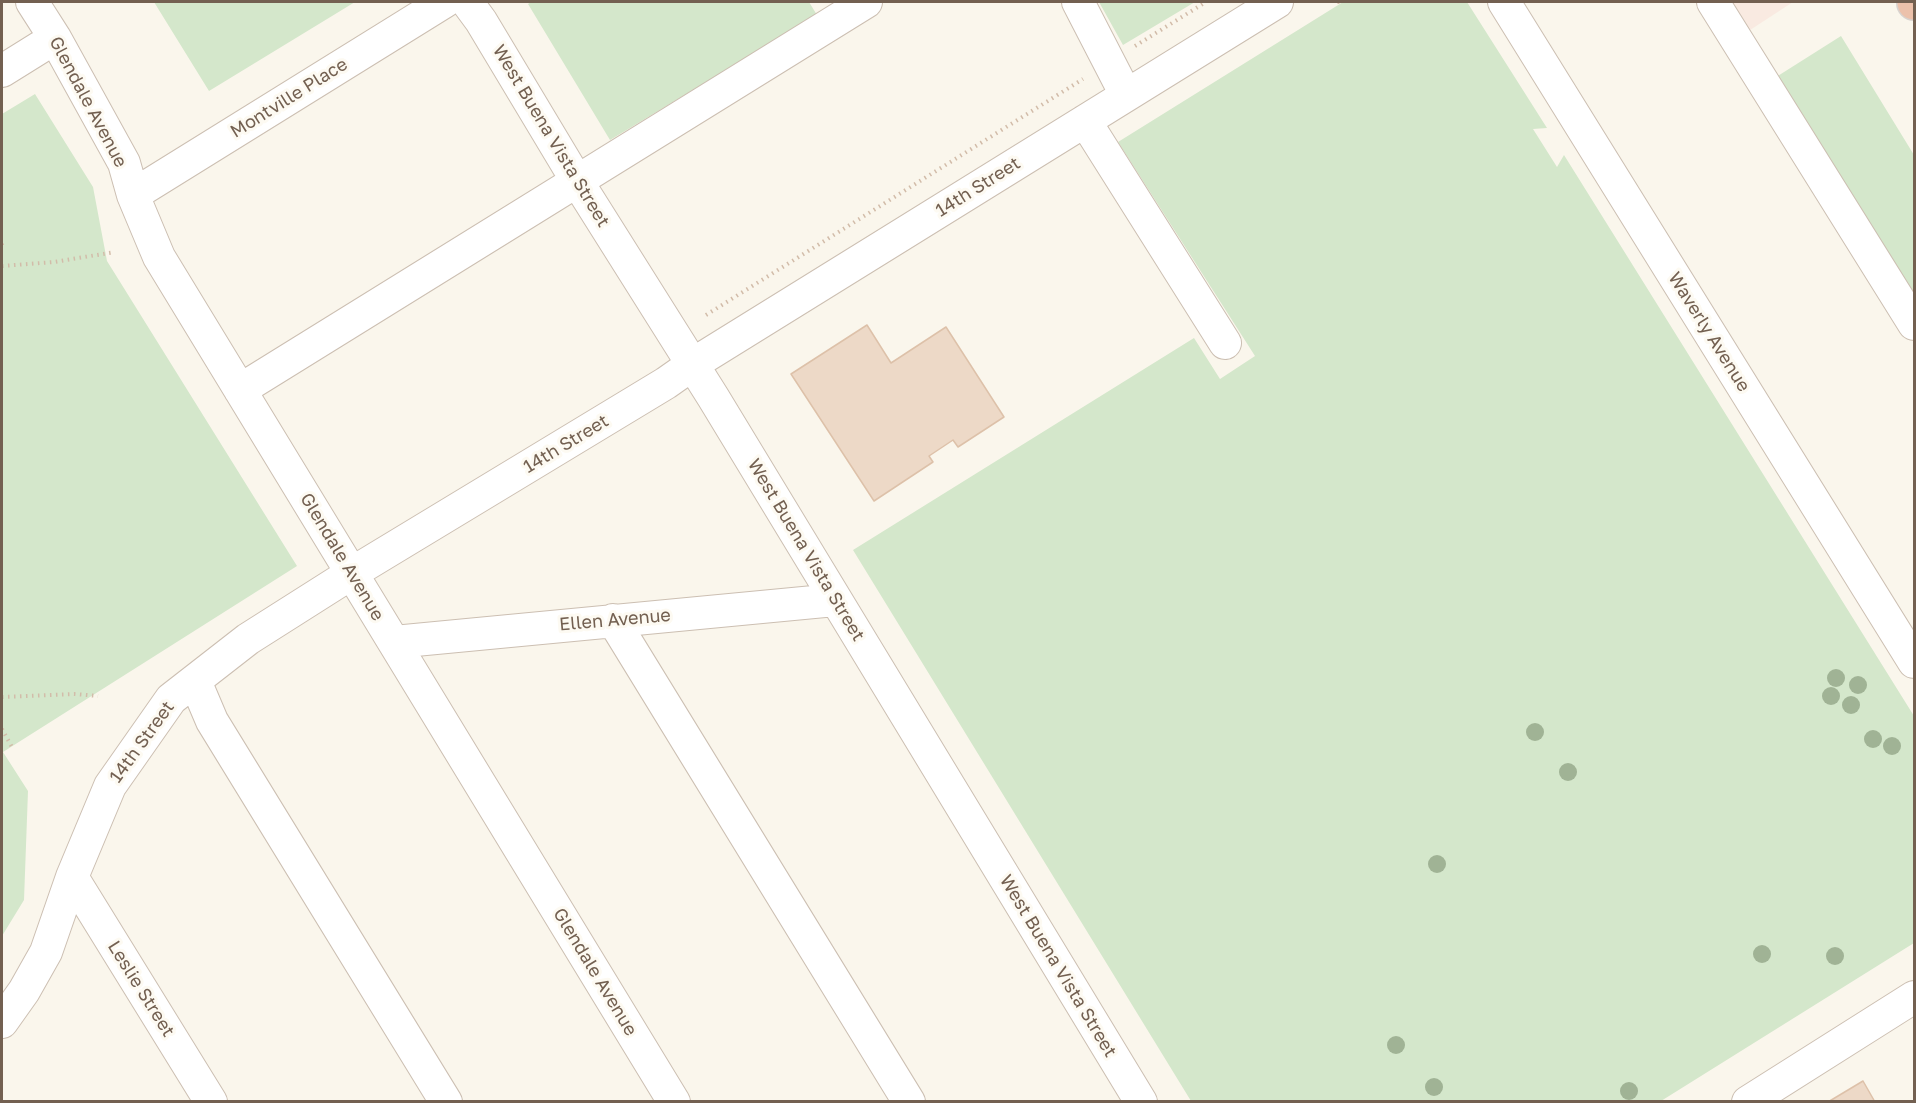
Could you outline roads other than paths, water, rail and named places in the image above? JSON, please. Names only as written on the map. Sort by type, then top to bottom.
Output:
[{"type":"street","name":"Montville Place","points":[[133,195],[444,2]]},
{"type":"street","name":"West Buena Vista Street","points":[[467,2],[481,21],[577,181],[693,364],[1141,1101]]},
{"type":"street","points":[[240,390],[866,2]]},
{"type":"street","points":[[1078,2],[1126,95]]},
{"type":"street","name":"14th Street","points":[[2,1022],[24,991],[46,952],[72,877],[110,786],[171,699],[248,639],[352,573],[666,383],[693,364],[1277,2]]},
{"type":"street","name":"Waverly Avenue","points":[[1504,2],[1914,662]]},
{"type":"street","points":[[1713,2],[1914,324]]},
{"type":"street","name":"Glendale Avenue","points":[[39,4],[55,38],[124,163],[133,195],[159,257],[674,1101]]},
{"type":"street","points":[[2,71],[55,38]]},
{"type":"street","points":[[1085,121],[1226,343]]},
{"type":"street","name":"Ellen Avenue","points":[[394,642],[835,600]]},
{"type":"street","points":[[613,620],[909,1101]]},
{"type":"street","points":[[195,681],[212,720],[446,1101]]},
{"type":"street","name":"Leslie Street","points":[[72,877],[211,1101]]},
{"type":"street","points":[[1748,1101],[1914,997]]}]
